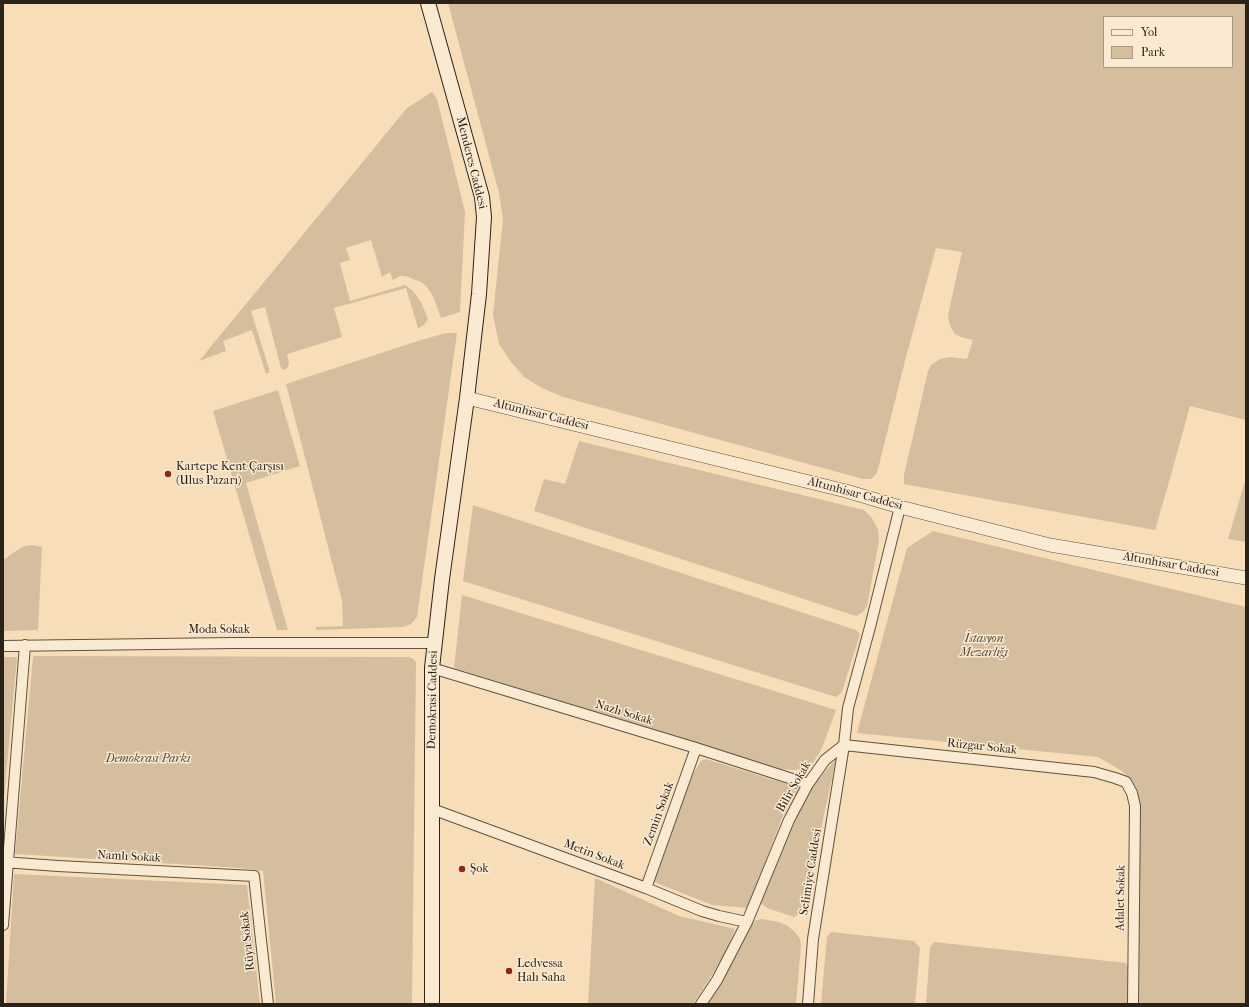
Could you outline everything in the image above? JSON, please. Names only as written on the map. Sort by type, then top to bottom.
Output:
[{"type":"main road","name":"Menderes Caddesi","points":[[428,3],[482,197],[484,217],[479,294],[467,398]]},
{"type":"main road","name":"Demokrasi Caddesi","points":[[432,1004],[432,668],[434,643],[467,398]]},
{"type":"street","name":"Altunhisar Caddesi","points":[[467,398],[846,491],[900,507],[1050,545],[1246,578]]},
{"type":"street","points":[[844,745],[848,708],[900,507]]},
{"type":"street","name":"Moda Sokak","points":[[3,646],[434,643]]},
{"type":"street","points":[[3,925],[6,862],[25,645]]},
{"type":"street","name":"Nazlı Sokak","points":[[432,668],[696,748],[808,784]]},
{"type":"street","name":"Rüzgar Sokak","points":[[844,745],[1094,772],[1126,782],[1132,793]]},
{"type":"street","name":"Bilir Sokak","points":[[701,1004],[717,980],[747,922],[789,820],[808,784],[825,760],[844,745]]},
{"type":"street","name":"Selimiye Caddesi","points":[[808,1004],[813,939],[844,745]]},
{"type":"street","name":"Zemin Sokak","points":[[646,888],[696,748]]},
{"type":"street","name":"Adalet Sokak","points":[[1132,793],[1135,806],[1133,1004]]},
{"type":"street","name":"Metin Sokak","points":[[432,808],[646,888],[702,911],[747,922]]},
{"type":"street","name":"Namlı Sokak","points":[[6,862],[254,876]]},
{"type":"street","name":"Rüya Sokak","points":[[254,876],[268,1004]]},
{"type":"green space","points":[[448,3],[1246,3],[1246,420],[1190,406],[1155,530],[904,484],[904,475],[928,371],[931,365],[940,359],[949,357],[967,359],[973,340],[955,334],[951,328],[948,315],[962,252],[936,248],[906,357],[877,473],[871,479],[863,479],[563,397],[542,388],[524,377],[511,362],[499,344],[493,315],[503,219],[499,193]]},
{"type":"green space","points":[[432,92],[437,99],[465,212],[460,312],[441,318],[433,296],[427,287],[421,282],[405,276],[400,276],[393,280],[390,272],[382,277],[371,240],[346,248],[350,260],[340,263],[350,301],[405,285],[413,291],[421,302],[428,319],[424,325],[418,328],[406,288],[334,308],[342,337],[287,354],[289,363],[288,367],[284,370],[281,368],[265,307],[251,311],[270,372],[266,374],[252,330],[223,341],[226,351],[199,361],[407,108]]},
{"type":"green space","points":[[446,333],[457,333],[417,617],[411,624],[403,627],[316,630],[316,627],[343,626],[342,601],[286,384]]},
{"type":"green space","points":[[278,390],[300,466],[246,483],[288,630],[277,630],[213,411]]},
{"type":"green space","points":[[579,441],[864,510],[872,518],[878,530],[879,541],[867,606],[863,612],[856,616],[534,511],[544,479],[565,484]]},
{"type":"green space","points":[[1246,478],[1246,542],[1228,539]]},
{"type":"green space","points":[[473,505],[856,630],[860,634],[842,692],[836,697],[463,581]]},
{"type":"green space","name":"İstasyon Mezarlığı","points":[[933,531],[1246,607],[1246,1004],[1137,1004],[1139,803],[1133,783],[1122,771],[1098,757],[857,733],[907,548]]},
{"type":"green space","points":[[31,545],[42,547],[38,630],[3,631],[3,560],[22,547]]},
{"type":"green space","points":[[462,595],[836,710],[822,748],[813,763],[804,769],[779,769],[454,668]]},
{"type":"green space","name":"Demokrasi Parkı","points":[[33,656],[409,657],[413,659],[416,662],[412,1004],[276,1004],[263,871],[240,868],[15,854]]},
{"type":"green space","points":[[3,657],[17,657],[3,808]]},
{"type":"green space","points":[[706,759],[800,788],[783,815],[748,908],[712,905],[654,882],[692,776],[701,761]]},
{"type":"green space","points":[[836,759],[805,905],[802,912],[794,917],[767,908],[761,903],[779,856],[803,804],[816,782]]},
{"type":"green space","points":[[14,874],[247,885],[260,1004],[6,1004]]},
{"type":"green space","points":[[595,878],[679,916],[735,929],[726,951],[693,1004],[588,1004]]},
{"type":"green space","points":[[762,919],[779,922],[788,926],[800,939],[801,945],[796,1004],[707,1004],[730,966],[753,921]]},
{"type":"green space","points":[[831,932],[914,941],[920,948],[915,1004],[821,1004],[827,937]]},
{"type":"green space","points":[[934,942],[1126,963],[1128,968],[1129,1004],[926,1004],[930,947]]},
{"type":"place","name":"Kartepe Kent Çarşısı (Ulus Pazarı)","points":[[168,474]]},
{"type":"place","name":"Şok","points":[[462,869]]},
{"type":"place","name":"Ledvessa Halı Saha","points":[[509,971]]}]
